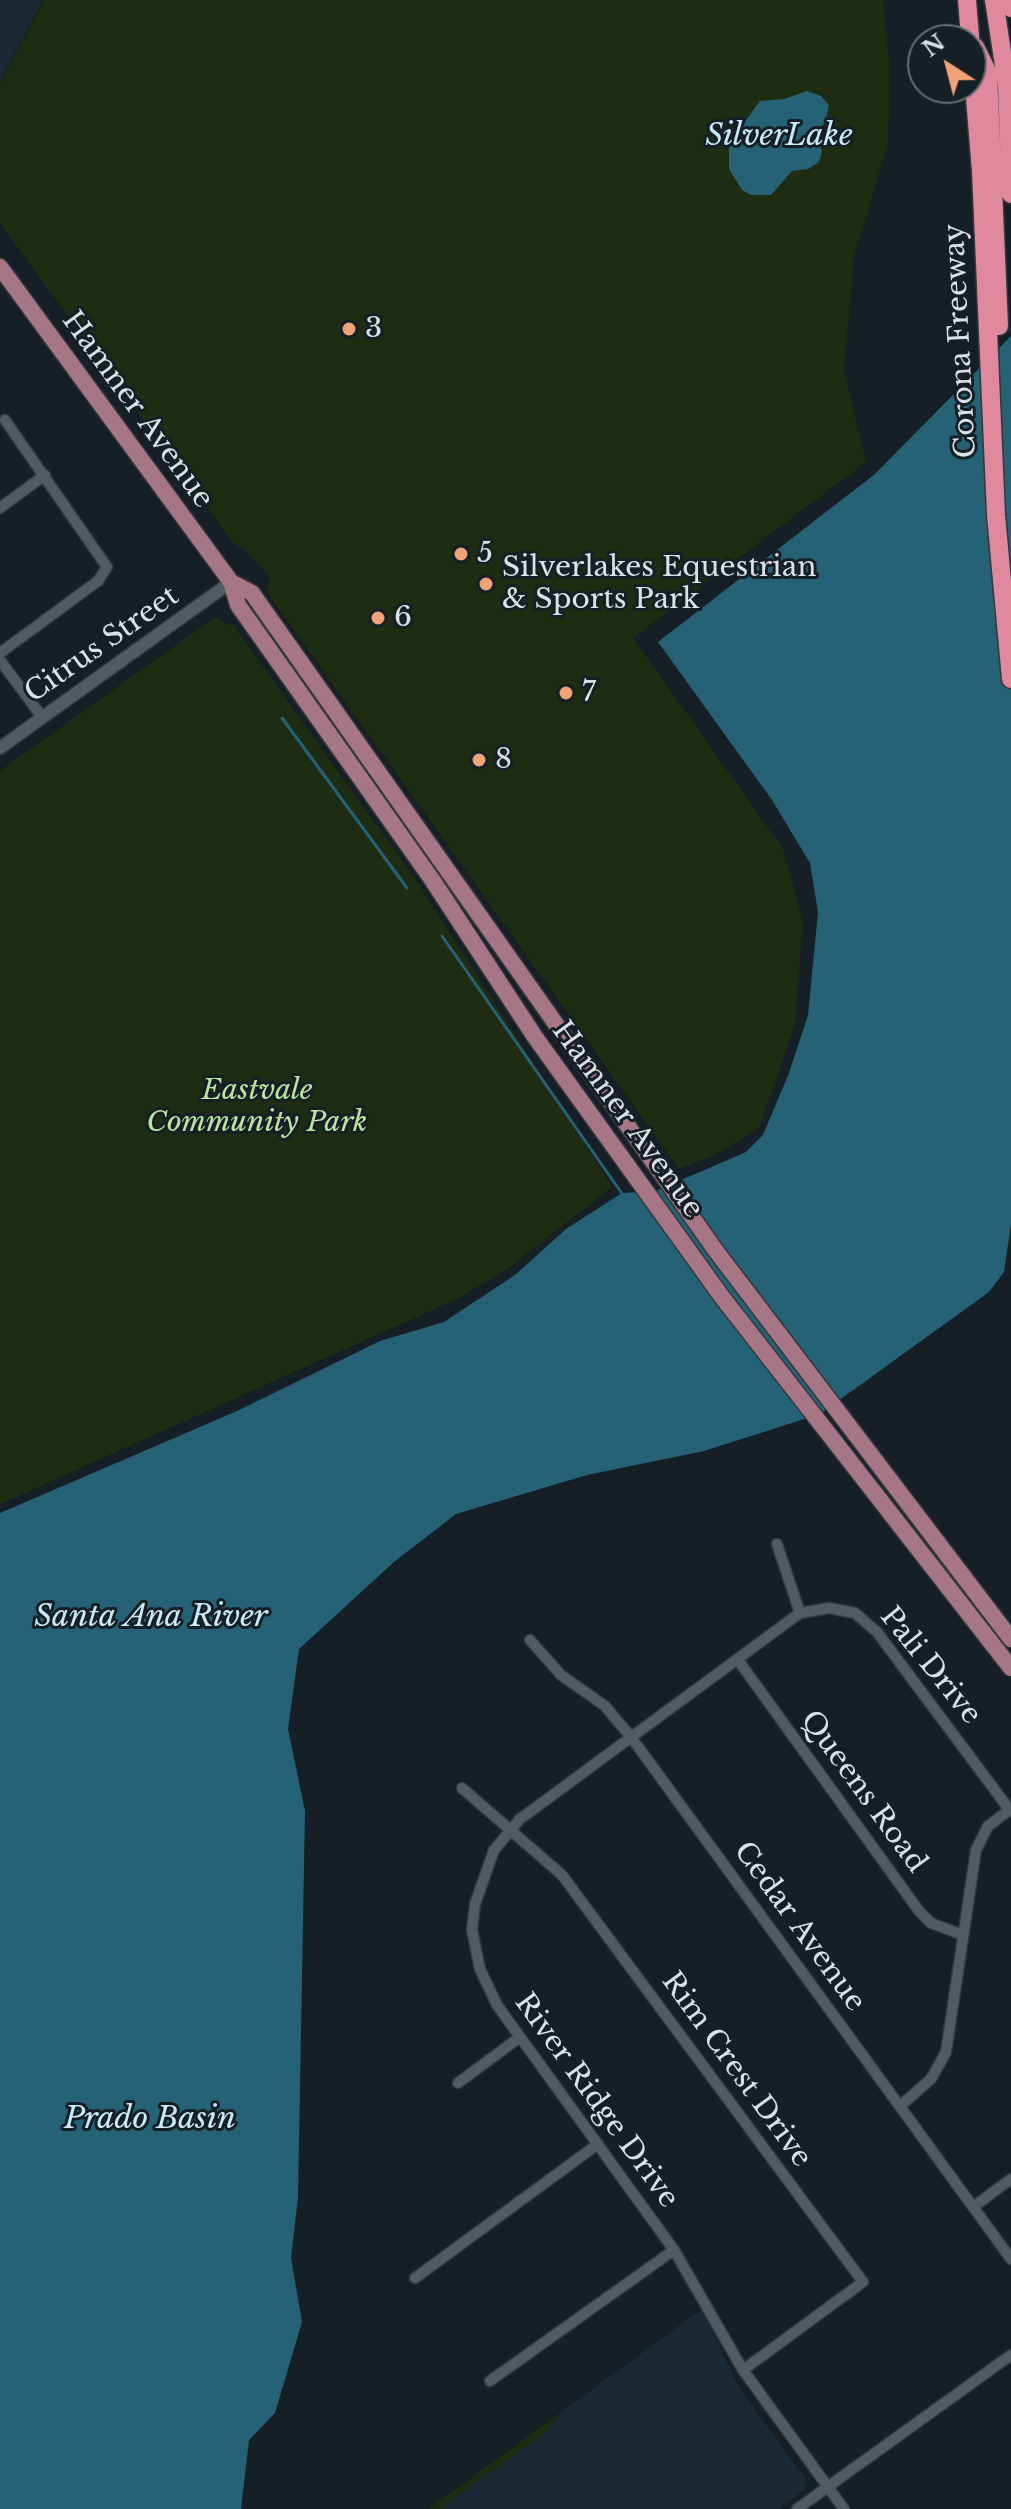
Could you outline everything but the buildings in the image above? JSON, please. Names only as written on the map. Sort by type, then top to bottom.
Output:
[{"type":"highway","name":"Corona Freeway","points":[[967,0],[993,311],[996,515],[1011,679]]},
{"type":"highway","points":[[994,0],[1007,85],[1011,194]]},
{"type":"highway","points":[[1010,0],[1011,8]]},
{"type":"highway","points":[[993,311],[1011,545]]},
{"type":"main road","name":"Hamner Avenue","points":[[0,267],[231,582],[238,605],[433,881],[535,1037],[722,1297],[1011,1668]]},
{"type":"main road","name":"Hamner Avenue","points":[[231,582],[252,593],[716,1251],[1011,1639]]},
{"type":"street","points":[[0,653],[98,581],[107,567],[5,420]]},
{"type":"street","points":[[0,508],[45,475]]},
{"type":"street","name":"Citrus Street","points":[[0,748],[231,582]]},
{"type":"street","points":[[0,660],[42,717]]},
{"type":"street","points":[[631,1737],[800,1613],[777,1544]]},
{"type":"street","name":"Pali Drive","points":[[800,1613],[829,1608],[855,1613],[867,1621],[903,1663],[1010,1809]]},
{"type":"street","name":"Cedar Avenue","points":[[530,1640],[561,1675],[605,1706],[631,1737],[1011,2259]]},
{"type":"street","name":"Queens Road","points":[[738,1660],[919,1911],[931,1923],[963,1935]]},
{"type":"street","name":"River Ridge Drive","points":[[631,1737],[520,1819],[494,1850],[482,1877],[472,1930],[480,1969],[497,2005],[674,2250],[743,2370],[844,2509]]},
{"type":"street","name":"Rim Crest Drive","points":[[462,1788],[562,1875],[863,2282],[743,2370]]},
{"type":"street","points":[[900,2106],[931,2079],[946,2052],[976,1850],[988,1826],[1010,1809]]},
{"type":"street","points":[[458,2083],[520,2037]]},
{"type":"street","points":[[415,2278],[598,2144]]},
{"type":"street","points":[[973,2207],[1011,2179]]},
{"type":"street","points":[[490,2381],[674,2250]]},
{"type":"street","points":[[797,2509],[1011,2355]]},
{"type":"shaded area","points":[[0,0],[43,0],[0,82]]},
{"type":"shaded area","points":[[702,2309],[738,2386],[807,2481],[805,2489],[778,2509],[440,2509],[549,2429],[560,2413]]},
{"type":"green space","name":"Silverlakes Equestrian & Sports Park","points":[[44,0],[883,0],[890,69],[888,144],[854,257],[844,371],[866,462],[633,638],[783,849],[803,921],[795,1024],[759,1128],[715,1155],[679,1169],[267,592],[270,576],[243,548],[234,544],[0,223],[0,84]]},
{"type":"green space","name":"Eastvale Community Park","points":[[214,618],[234,626],[420,886],[612,1187],[507,1269],[461,1297],[0,1504],[0,771]]},
{"type":"green space","points":[[560,2413],[549,2429],[440,2509],[429,2509]]},
{"type":"water","name":"SilverLake","points":[[807,91],[821,96],[829,105],[825,123],[815,132],[822,151],[819,162],[808,169],[792,171],[771,195],[751,195],[742,190],[729,169],[729,144],[760,101],[784,99]]},
{"type":"water","name":"Santa Ana River","points":[[1011,336],[1011,1224],[1004,1272],[989,1292],[820,1414],[704,1451],[587,1475],[456,1514],[395,1561],[299,1649],[288,1729],[305,1811],[298,2197],[291,2258],[302,2322],[275,2413],[249,2440],[241,2509],[0,2509],[0,1513],[237,1411],[380,1341],[444,1322],[515,1275],[566,1229],[622,1193],[656,1191],[746,1152],[763,1135],[789,1073],[808,1015],[818,912],[810,863],[772,800],[658,642],[875,474]]},
{"type":"waterway","points":[[282,718],[407,888]]},
{"type":"waterway","points":[[442,936],[623,1195]]},
{"type":"place","name":"3","points":[[349,329]]},
{"type":"place","name":"5","points":[[461,554]]},
{"type":"place","name":"Silverlakes Equestrian & Sports Park","points":[[486,584]]},
{"type":"place","name":"6","points":[[378,618]]},
{"type":"place","name":"7","points":[[566,693]]},
{"type":"place","name":"8","points":[[479,760]]},
{"type":"water label","name":"Prado Basin","points":[[150,2120]]}]
